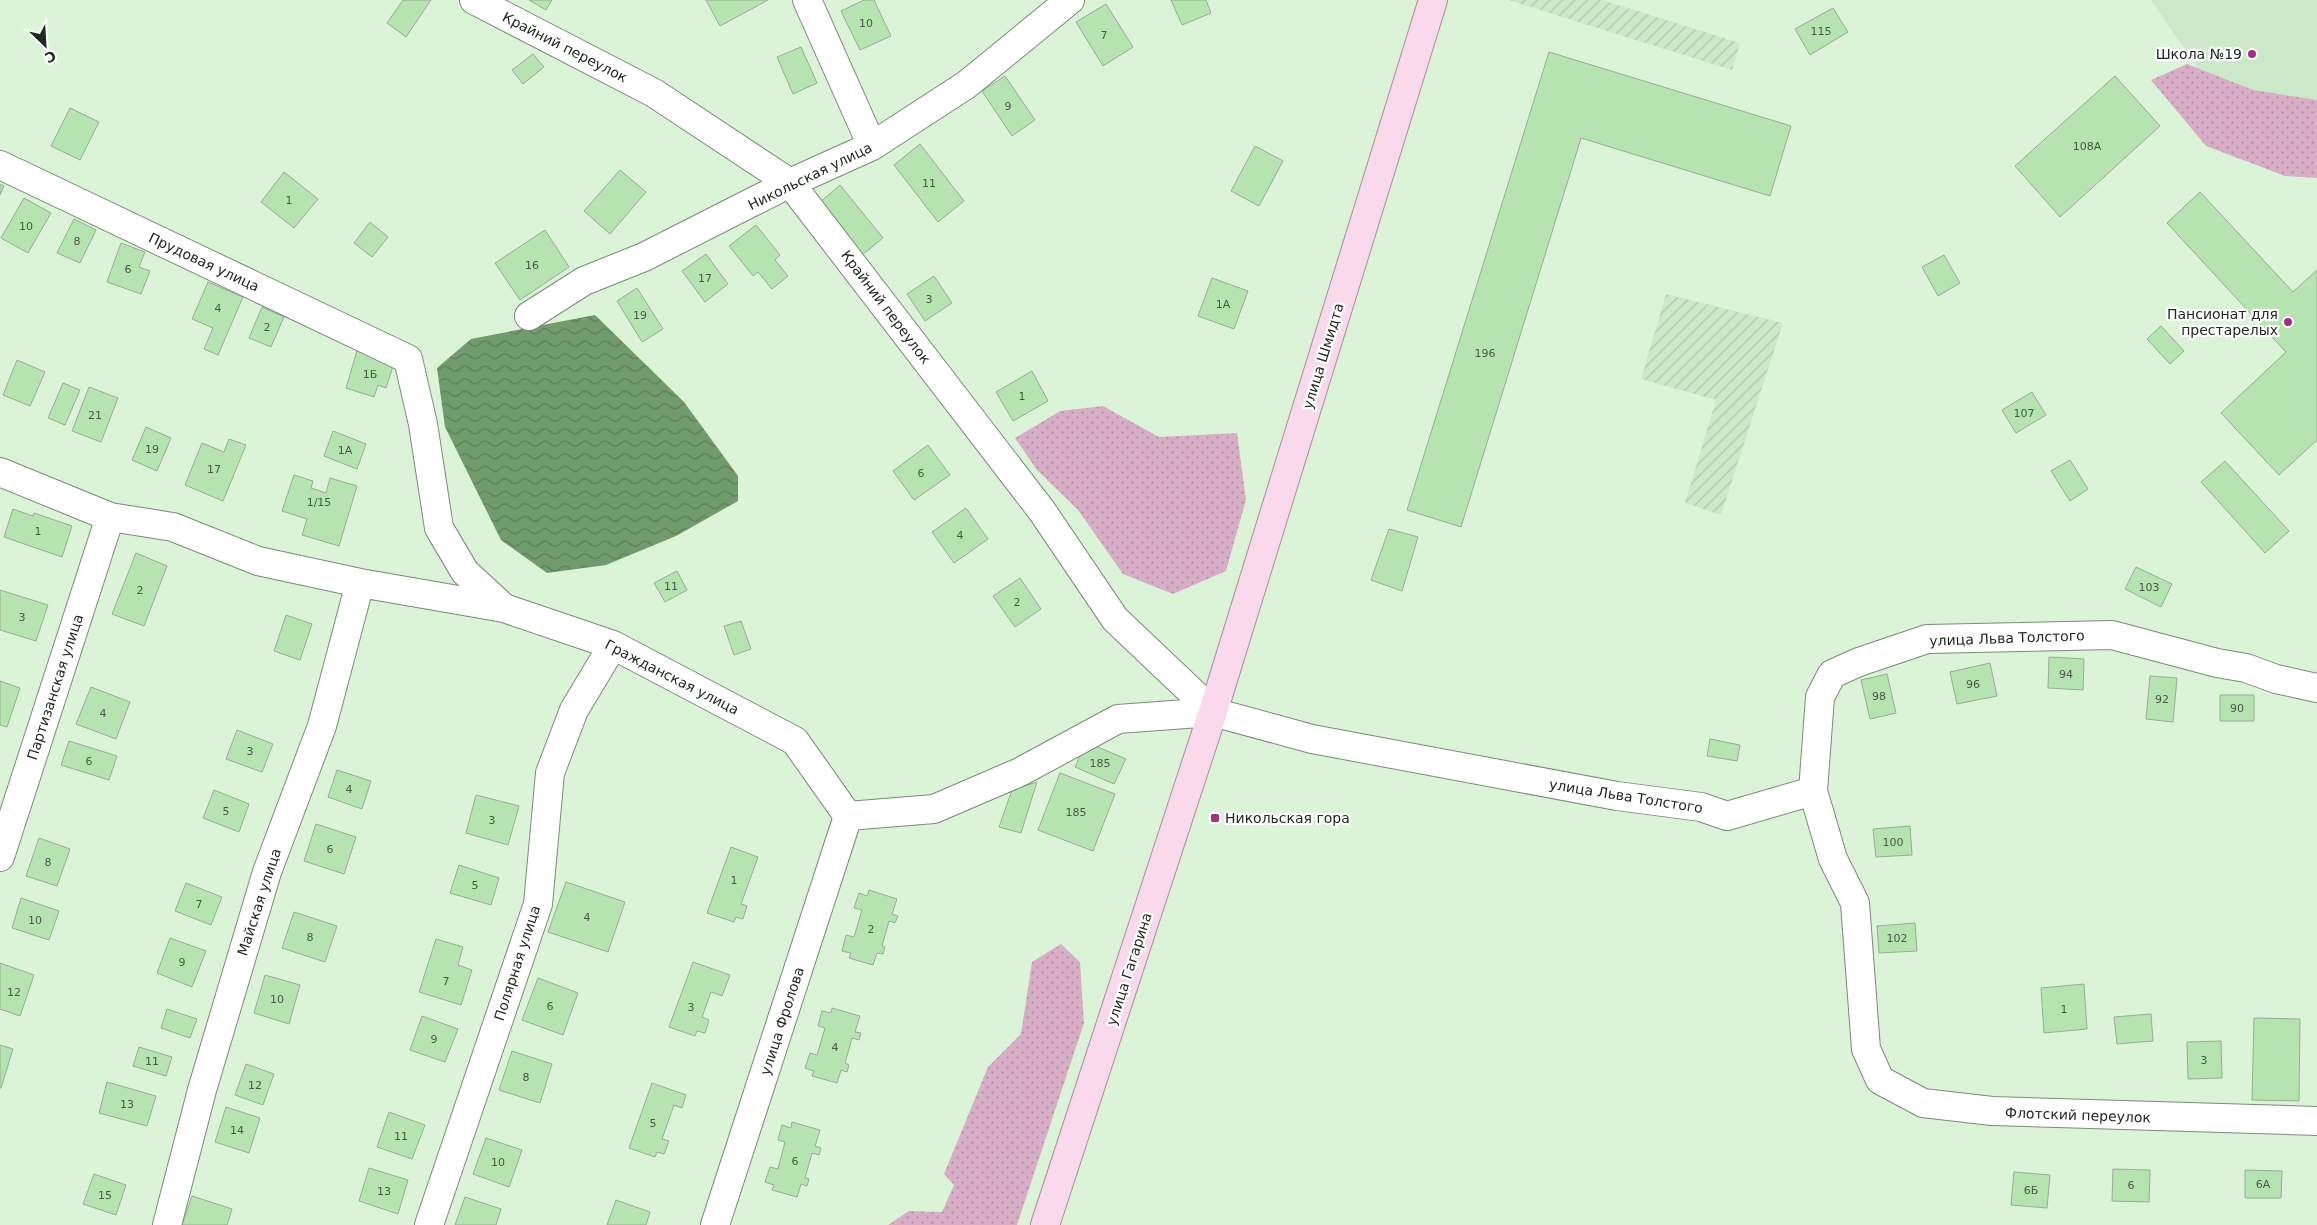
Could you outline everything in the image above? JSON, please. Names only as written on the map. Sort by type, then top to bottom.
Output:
[{"type":"main road","name":"улица Шмидта","points":[[1213,712],[1433,0]]},
{"type":"main road","name":"улица Гагарина","points":[[1046,1225],[1213,712]]},
{"type":"street","name":"Крайний переулок","points":[[474,0],[654,93],[790,184],[1042,511],[1115,619],[1213,712]]},
{"type":"street","points":[[807,0],[872,146]]},
{"type":"street","name":"Никольская улица","points":[[529,316],[584,281],[644,257],[790,184],[872,146],[966,85],[1070,0]]},
{"type":"street","name":"Прудовая улица","points":[[0,165],[408,359],[423,424],[439,528],[465,572],[504,608]]},
{"type":"street","name":"Гражданская улица","points":[[0,472],[110,517],[173,527],[258,561],[360,583],[504,608],[614,645],[795,741],[848,816]]},
{"type":"street","name":"Партизанская улица","points":[[0,857],[110,517]]},
{"type":"street","name":"Майская улица","points":[[167,1225],[202,1090],[264,882],[322,726],[360,583]]},
{"type":"street","name":"улица Льва Толстого","points":[[1213,712],[1312,739],[1616,796],[1701,807],[1727,816],[1813,791],[1820,698],[1832,674],[1859,662],[1927,639],[2112,635],[2217,663],[2246,668],[2276,679],[2317,688]]},
{"type":"street","name":"Полярная улица","points":[[429,1225],[538,904],[550,773],[574,710],[614,645]]},
{"type":"street","points":[[848,816],[934,809],[1020,772],[1118,719],[1213,712]]},
{"type":"street","name":"Флотский переулок","points":[[1813,791],[1833,859],[1855,903],[1866,1049],[1880,1080],[1923,1103],[1992,1111],[2317,1122]]},
{"type":"street","name":"улица Фролова","points":[[715,1225],[848,816]]},
{"type":"shaded area","points":[[1508,0],[1602,0],[1740,43],[1732,70]]},
{"type":"shaded area","name":"Школа №19","points":[[2151,0],[2317,0],[2317,131],[2225,108]]},
{"type":"shaded area","points":[[2187,64],[2253,90],[2317,100],[2317,178],[2285,176],[2206,146],[2151,80]]},
{"type":"shaded area","points":[[1666,294],[1783,323],[1721,515],[1685,503],[1716,400],[1641,379]]},
{"type":"shaded area","points":[[1103,406],[1159,437],[1237,433],[1246,500],[1226,571],[1173,594],[1123,574],[1078,510],[1037,470],[1015,438],[1060,411]]},
{"type":"shaded area","points":[[1061,944],[1080,962],[1084,1023],[1017,1225],[888,1225],[909,1211],[942,1212],[954,1185],[944,1174],[988,1067],[1021,1034],[1032,962]]},
{"type":"water","points":[[595,315],[684,402],[738,476],[738,501],[676,536],[606,565],[547,573],[501,540],[445,427],[437,368],[471,339]]},
{"type":"building","points":[[403,0],[431,0],[406,37],[387,23]]},
{"type":"building","points":[[529,0],[552,0],[546,10]]},
{"type":"building","points":[[706,0],[768,0],[720,26]]},
{"type":"building","points":[[864,0],[874,0],[891,36],[860,50],[841,11]]},
{"type":"building","points":[[1171,0],[1206,0],[1211,13],[1182,25]]},
{"type":"building","points":[[1106,4],[1133,47],[1103,66],[1076,22]]},
{"type":"building","points":[[1833,8],[1848,32],[1810,55],[1795,29]]},
{"type":"building","points":[[801,47],[817,83],[793,94],[777,57]]},
{"type":"building","points":[[1549,52],[1791,126],[1770,196],[1581,138],[1461,527],[1407,510]]},
{"type":"building","points":[[533,54],[544,67],[523,84],[512,70]]},
{"type":"building","points":[[1005,76],[1035,120],[1012,136],[982,91]]},
{"type":"building","points":[[2115,76],[2160,126],[2060,217],[2015,166]]},
{"type":"building","points":[[70,108],[99,122],[80,160],[51,146]]},
{"type":"building","points":[[920,144],[964,201],[938,222],[894,165]]},
{"type":"building","points":[[1255,146],[1283,161],[1259,206],[1231,191]]},
{"type":"building","points":[[620,170],[646,192],[610,234],[584,211]]},
{"type":"building","points":[[284,172],[318,199],[294,228],[261,202]]},
{"type":"building","points":[[0,184],[4,186],[0,195]]},
{"type":"building","points":[[840,185],[883,238],[862,255],[819,203]]},
{"type":"building","name":"Пансионат для престарелых","points":[[2200,192],[2293,292],[2317,270],[2317,440],[2279,475],[2221,413],[2286,352],[2167,223]]},
{"type":"building","points":[[24,198],[51,213],[28,253],[1,238]]},
{"type":"building","points":[[74,219],[96,230],[80,263],[57,253]]},
{"type":"building","points":[[370,222],[388,237],[372,257],[354,243]]},
{"type":"building","points":[[756,225],[780,255],[775,260],[788,276],[772,289],[758,272],[753,276],[729,246]]},
{"type":"building","points":[[545,230],[569,267],[520,300],[495,263]]},
{"type":"building","points":[[121,243],[145,252],[139,267],[150,271],[141,294],[107,282]]},
{"type":"building","points":[[706,254],[728,284],[705,302],[682,271]]},
{"type":"building","points":[[1944,255],[1960,283],[1938,296],[1922,267]]},
{"type":"building","points":[[934,276],[952,303],[925,321],[907,294]]},
{"type":"building","points":[[1212,278],[1248,291],[1234,329],[1198,316]]},
{"type":"building","points":[[208,282],[243,297],[218,355],[204,349],[213,328],[192,319]]},
{"type":"building","points":[[637,288],[663,329],[642,342],[617,301]]},
{"type":"building","points":[[262,307],[284,317],[271,347],[249,338]]},
{"type":"building","points":[[2161,326],[2184,351],[2170,364],[2147,339]]},
{"type":"building","points":[[357,351],[394,363],[386,388],[378,385],[374,397],[346,388]]},
{"type":"building","points":[[17,360],[45,372],[30,406],[3,395]]},
{"type":"building","points":[[1032,371],[1048,401],[1013,421],[996,392]]},
{"type":"building","points":[[63,383],[80,390],[65,425],[48,418]]},
{"type":"building","points":[[89,387],[118,398],[101,442],[72,431]]},
{"type":"building","points":[[2032,392],[2046,415],[2016,433],[2002,410]]},
{"type":"building","points":[[146,427],[171,438],[157,471],[132,460]]},
{"type":"building","points":[[333,431],[366,444],[357,469],[324,456]]},
{"type":"building","points":[[229,439],[246,445],[223,501],[185,485],[202,443],[224,452]]},
{"type":"building","points":[[928,445],[950,475],[914,500],[893,471]]},
{"type":"building","points":[[2070,460],[2088,489],[2070,501],[2051,471]]},
{"type":"building","points":[[2225,461],[2289,531],[2265,553],[2201,482]]},
{"type":"building","points":[[294,475],[313,481],[311,488],[326,493],[330,478],[357,486],[339,546],[302,535],[307,519],[282,511]]},
{"type":"building","points":[[966,508],[988,539],[954,563],[932,532]]},
{"type":"building","points":[[13,509],[33,516],[34,513],[72,526],[62,557],[4,537]]},
{"type":"building","points":[[1389,529],[1418,537],[1402,591],[1371,580]]},
{"type":"building","points":[[136,553],[167,566],[144,626],[112,614]]},
{"type":"building","points":[[2136,567],[2172,584],[2161,607],[2125,589]]},
{"type":"building","points":[[677,571],[687,590],[665,602],[654,583]]},
{"type":"building","points":[[1020,578],[1041,609],[1015,627],[993,596]]},
{"type":"building","points":[[0,590],[48,605],[36,641],[0,630]]},
{"type":"building","points":[[286,615],[312,624],[300,660],[274,651]]},
{"type":"building","points":[[741,621],[751,649],[734,655],[724,626]]},
{"type":"building","points":[[2049,657],[2084,659],[2083,690],[2048,688]]},
{"type":"building","points":[[1990,663],[1997,696],[1957,704],[1950,672]]},
{"type":"building","points":[[1887,674],[1896,713],[1870,719],[1861,680]]},
{"type":"building","points":[[2150,676],[2177,678],[2173,722],[2146,719]]},
{"type":"building","points":[[0,681],[20,688],[7,727],[0,725]]},
{"type":"building","points":[[91,687],[130,702],[116,739],[76,724]]},
{"type":"building","points":[[2220,695],[2254,695],[2254,721],[2220,721]]},
{"type":"building","points":[[237,730],[273,744],[262,772],[226,759]]},
{"type":"building","points":[[1710,739],[1740,745],[1737,761],[1707,756]]},
{"type":"building","points":[[69,741],[117,756],[109,780],[61,765]]},
{"type":"building","points":[[1086,742],[1126,759],[1114,784],[1075,767]]},
{"type":"building","points":[[337,770],[371,781],[362,809],[328,797]]},
{"type":"building","points":[[1060,773],[1115,794],[1093,851],[1038,830]]},
{"type":"building","points":[[1037,782],[1021,833],[999,827],[1012,790]]},
{"type":"building","points":[[214,790],[249,804],[239,832],[203,818]]},
{"type":"building","points":[[476,795],[519,806],[508,845],[466,833]]},
{"type":"building","points":[[316,824],[356,837],[344,874],[304,861]]},
{"type":"building","points":[[1910,826],[1912,855],[1876,857],[1873,829]]},
{"type":"building","points":[[39,838],[70,849],[57,886],[26,876]]},
{"type":"building","points":[[731,847],[758,857],[741,904],[747,906],[743,919],[736,917],[734,922],[707,913]]},
{"type":"building","points":[[459,865],[499,878],[491,905],[450,893]]},
{"type":"building","points":[[566,882],[625,902],[608,952],[548,932]]},
{"type":"building","points":[[186,883],[222,897],[211,925],[175,911]]},
{"type":"building","points":[[869,890],[897,899],[892,914],[898,916],[895,923],[889,921],[882,946],[885,947],[883,954],[877,953],[873,965],[849,958],[851,953],[842,951],[846,935],[854,937],[862,910],[854,908],[859,893],[867,896]]},
{"type":"building","points":[[21,898],[59,911],[49,940],[12,928]]},
{"type":"building","points":[[294,912],[337,926],[325,962],[282,948]]},
{"type":"building","points":[[1915,923],[1917,951],[1879,953],[1877,926]]},
{"type":"building","points":[[170,938],[206,951],[192,987],[157,973]]},
{"type":"building","points":[[436,939],[463,947],[458,965],[472,970],[461,1005],[419,992]]},
{"type":"building","points":[[693,962],[730,975],[722,996],[711,992],[702,1017],[709,1020],[705,1033],[697,1031],[695,1036],[669,1027]]},
{"type":"building","points":[[0,963],[34,975],[20,1016],[0,1009]]},
{"type":"building","points":[[265,975],[300,985],[289,1024],[254,1013]]},
{"type":"building","points":[[538,978],[578,993],[563,1035],[522,1020]]},
{"type":"building","points":[[2084,984],[2087,1029],[2044,1033],[2041,988]]},
{"type":"building","points":[[832,1008],[860,1016],[855,1032],[861,1033],[859,1040],[852,1038],[845,1063],[849,1065],[847,1072],[841,1070],[837,1083],[812,1076],[814,1071],[805,1068],[810,1053],[817,1055],[825,1028],[818,1026],[822,1011],[831,1013]]},
{"type":"building","points":[[167,1009],[197,1019],[190,1038],[161,1028]]},
{"type":"building","points":[[2151,1014],[2153,1041],[2117,1044],[2114,1017]]},
{"type":"building","points":[[422,1016],[458,1029],[445,1062],[410,1050]]},
{"type":"building","points":[[2254,1018],[2300,1019],[2299,1101],[2252,1100]]},
{"type":"building","points":[[2221,1041],[2222,1078],[2188,1079],[2187,1042]]},
{"type":"building","points":[[0,1045],[13,1049],[1,1088],[0,1088]]},
{"type":"building","points":[[139,1047],[172,1057],[166,1076],[133,1066]]},
{"type":"building","points":[[512,1051],[552,1064],[540,1103],[499,1090]]},
{"type":"building","points":[[246,1064],[274,1074],[263,1105],[235,1095]]},
{"type":"building","points":[[107,1082],[156,1096],[147,1126],[99,1113]]},
{"type":"building","points":[[652,1083],[686,1095],[682,1108],[674,1105],[662,1139],[669,1141],[664,1154],[657,1152],[655,1157],[629,1148]]},
{"type":"building","points":[[226,1107],[260,1118],[249,1153],[215,1142]]},
{"type":"building","points":[[389,1112],[425,1125],[412,1159],[377,1147]]},
{"type":"building","points":[[792,1122],[820,1130],[815,1146],[821,1148],[819,1155],[812,1153],[805,1178],[809,1179],[807,1186],[801,1184],[797,1197],[772,1190],[774,1185],[765,1182],[770,1167],[778,1169],[785,1142],[778,1140],[782,1125],[791,1128]]},
{"type":"building","points":[[486,1138],[522,1150],[509,1187],[473,1174]]},
{"type":"building","points":[[369,1168],[408,1180],[398,1214],[359,1201]]},
{"type":"building","points":[[2113,1169],[2150,1170],[2149,1202],[2112,1201]]},
{"type":"building","points":[[2245,1170],[2282,1171],[2281,1198],[2245,1198]]},
{"type":"building","points":[[2014,1172],[2050,1175],[2047,1208],[2011,1205]]},
{"type":"building","points":[[94,1174],[126,1185],[116,1215],[83,1204]]},
{"type":"building","points":[[192,1196],[232,1209],[227,1225],[182,1225]]},
{"type":"building","points":[[465,1197],[501,1209],[496,1225],[455,1225]]},
{"type":"building","points":[[616,1200],[650,1212],[646,1225],[607,1225]]},
{"type":"place","name":"Школа №19","points":[[2252,54]]},
{"type":"place","name":"Пансионат для престарелых","points":[[2288,322]]},
{"type":"place","name":"Никольская гора","points":[[1215,818]]}]
